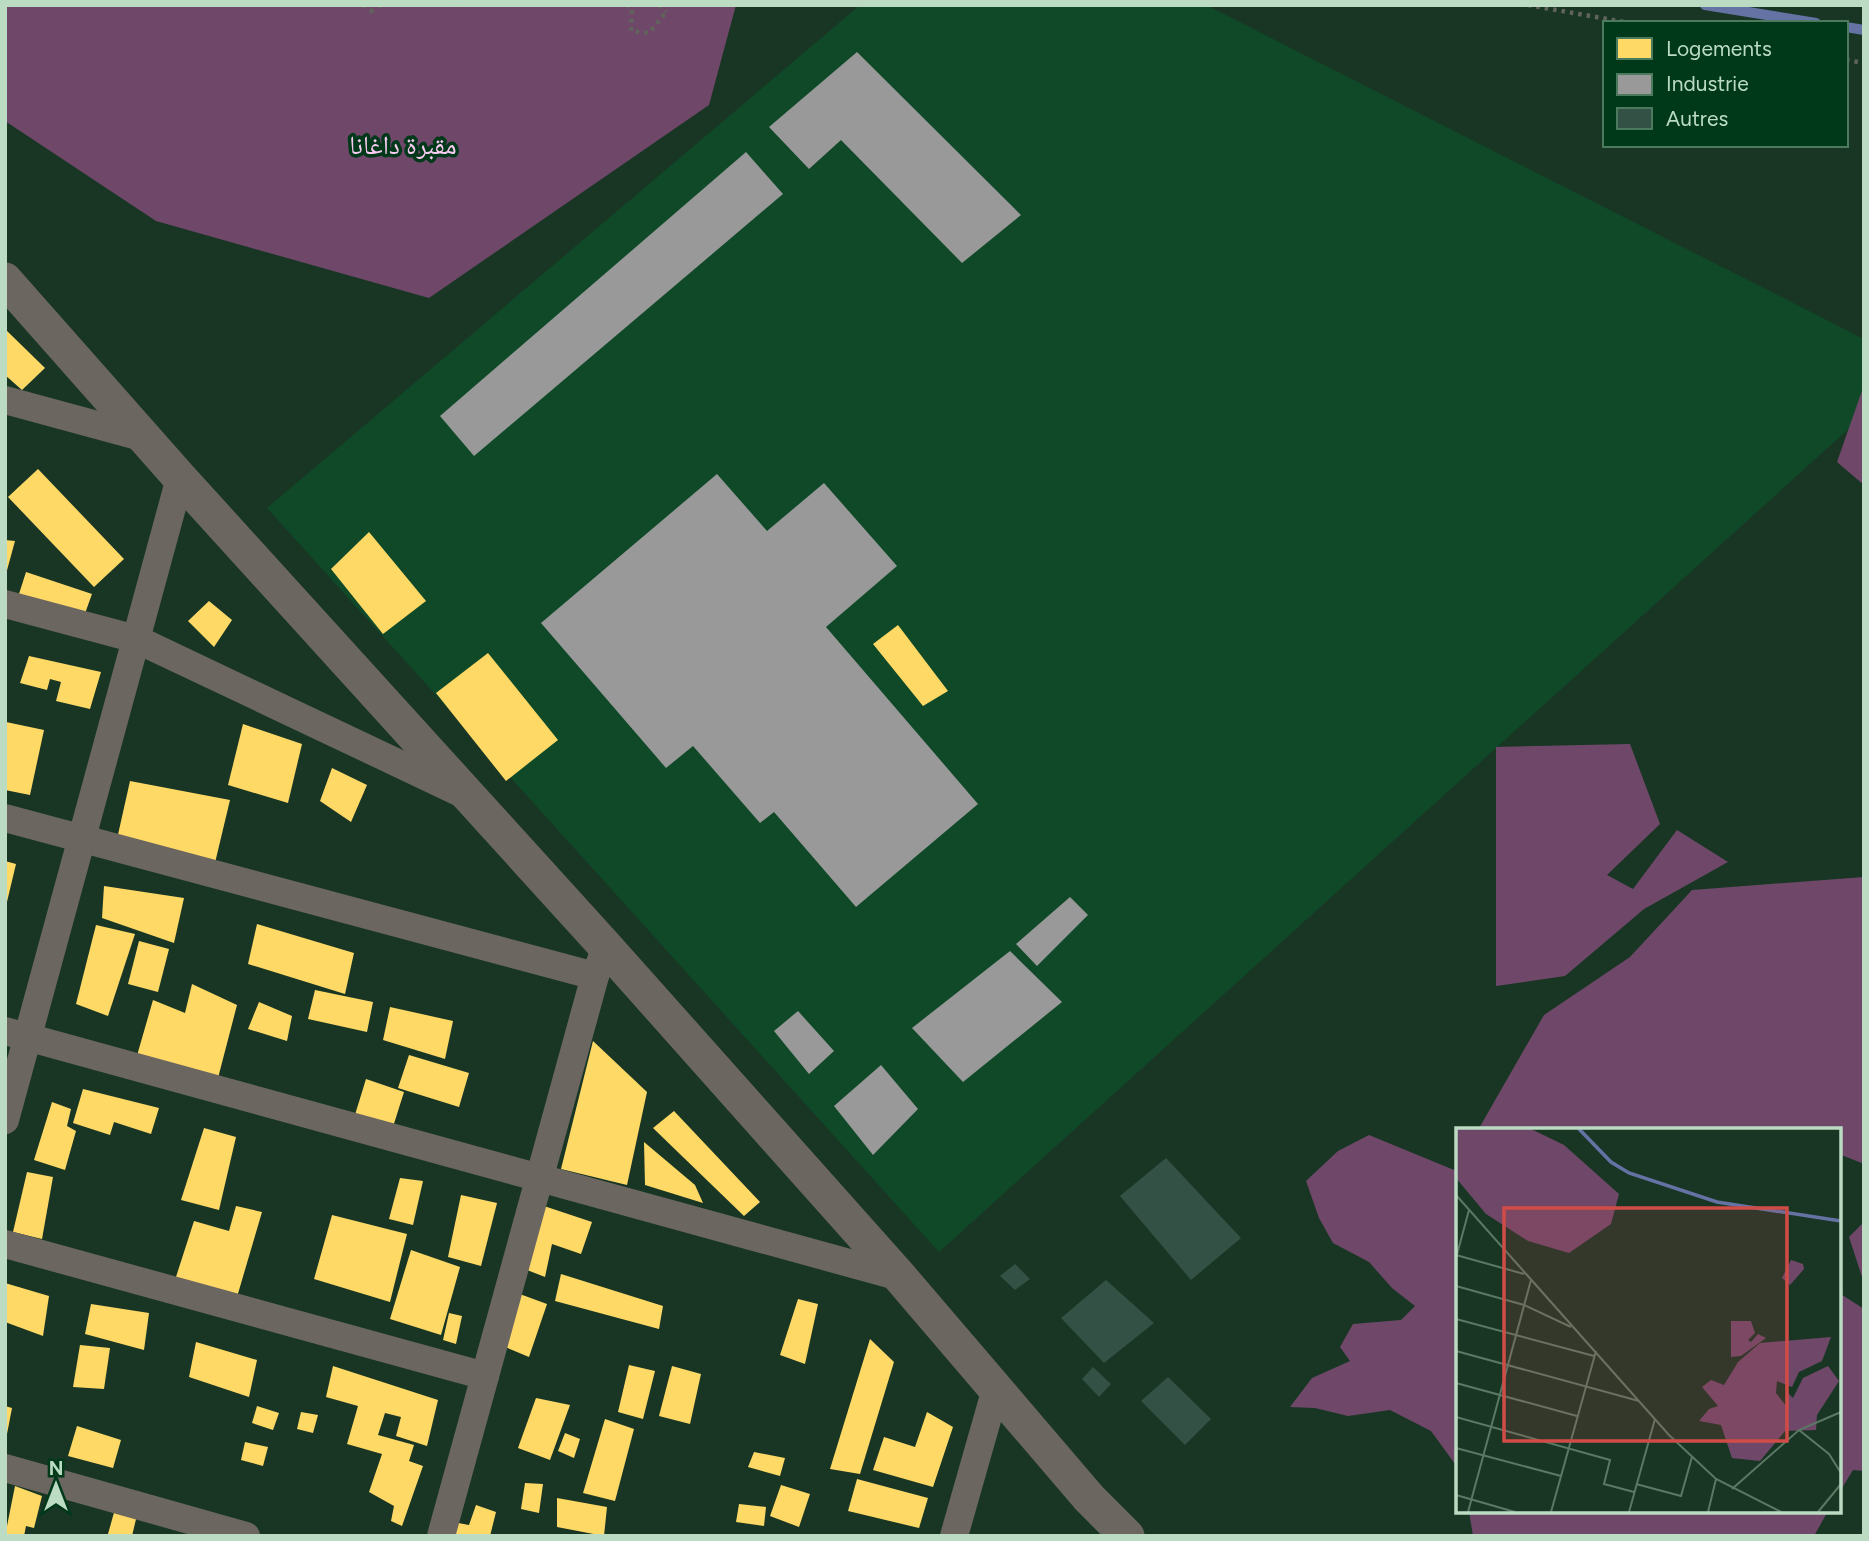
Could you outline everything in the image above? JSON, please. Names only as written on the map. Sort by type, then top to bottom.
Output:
[{"type":"street","points":[[5,280],[180,478],[472,798],[601,962],[900,1277],[995,1392],[1089,1498],[1127,1536]]},
{"type":"street","points":[[5,400],[145,438]]},
{"type":"street","points":[[5,1120],[17,1034],[82,838],[180,478]]},
{"type":"street","points":[[5,604],[136,639],[472,798]]},
{"type":"street","points":[[5,818],[601,962]]},
{"type":"street","points":[[441,1536],[601,962]]},
{"type":"street","points":[[17,1034],[900,1277]]},
{"type":"street","points":[[5,1244],[485,1376]]},
{"type":"street","points":[[954,1536],[995,1392]]},
{"type":"street","points":[[5,1468],[246,1536]]},
{"type":"path","points":[[364,5],[371,11],[381,5]]},
{"type":"path","points":[[626,5],[632,9],[631,31],[649,33],[666,12],[662,5]]},
{"type":"path","points":[[1528,5],[1619,21]]},
{"type":"shaded area","points":[[860,5],[1206,5],[1864,339],[1864,415],[939,1252],[267,508]]},
{"type":"green space","name":"مقبرة داغانا","points":[[5,5],[736,5],[709,105],[429,298],[156,221],[5,121]]},
{"type":"green space","points":[[1864,385],[1864,485],[1837,462]]},
{"type":"green space","points":[[1630,744],[1660,824],[1607,875],[1633,889],[1677,830],[1728,862],[1644,909],[1565,976],[1496,986],[1496,747]]},
{"type":"green space","points":[[1864,877],[1864,1164],[1841,1155],[1841,1128],[1479,1128],[1544,1015],[1630,957],[1692,890]]},
{"type":"green space","points":[[1369,1135],[1454,1170],[1456,1167],[1456,1465],[1431,1431],[1390,1410],[1348,1416],[1315,1408],[1290,1407],[1312,1378],[1350,1361],[1340,1347],[1353,1324],[1401,1320],[1415,1306],[1392,1288],[1369,1262],[1333,1243],[1319,1218],[1306,1181],[1338,1151]]},
{"type":"green space","points":[[1864,1222],[1864,1283],[1849,1237]]},
{"type":"green space","points":[[1841,1294],[1864,1309],[1864,1471],[1853,1470],[1841,1490]]},
{"type":"green space","points":[[1469,1513],[1827,1513],[1814,1536],[1473,1536]]},
{"type":"building: Logements","points":[[5,329],[45,368],[22,390],[5,375]]},
{"type":"building: Logements","points":[[38,469],[124,559],[94,587],[8,497]]},
{"type":"building: Logements","points":[[369,532],[426,601],[383,634],[331,569]]},
{"type":"building: Logements","points":[[5,540],[15,541],[6,574],[5,574]]},
{"type":"building: Logements","points":[[26,572],[92,594],[83,619],[18,597]]},
{"type":"building: Logements","points":[[209,601],[232,620],[214,647],[188,621]]},
{"type":"building: Logements","points":[[898,625],[948,691],[923,706],[873,644]]},
{"type":"building: Logements","points":[[488,653],[558,740],[506,781],[436,693]]},
{"type":"building: Logements","points":[[29,656],[101,672],[90,709],[56,701],[61,682],[50,679],[47,690],[20,683]]},
{"type":"building: Logements","points":[[6,722],[44,730],[30,795],[5,790]]},
{"type":"building: Logements","points":[[243,724],[302,744],[288,803],[228,785]]},
{"type":"building: Logements","points":[[332,768],[367,785],[351,822],[320,801]]},
{"type":"building: Logements","points":[[130,781],[230,800],[214,867],[117,839]]},
{"type":"building: Logements","points":[[5,861],[16,864],[6,906],[5,906]]},
{"type":"building: Logements","points":[[104,886],[184,898],[174,943],[102,918]]},
{"type":"building: Logements","points":[[257,924],[354,953],[345,994],[248,964]]},
{"type":"building: Logements","points":[[96,925],[135,934],[108,1016],[76,1004]]},
{"type":"building: Logements","points":[[139,941],[169,949],[158,992],[128,984]]},
{"type":"building: Logements","points":[[192,984],[237,1005],[218,1078],[136,1059],[153,1000],[185,1013]]},
{"type":"building: Logements","points":[[315,990],[373,1002],[367,1032],[308,1019]]},
{"type":"building: Logements","points":[[259,1002],[292,1016],[287,1041],[248,1029]]},
{"type":"building: Logements","points":[[390,1007],[453,1021],[445,1059],[383,1040]]},
{"type":"building: Logements","points":[[593,1041],[647,1092],[627,1185],[561,1169]]},
{"type":"building: Logements","points":[[409,1055],[469,1073],[459,1107],[398,1088]]},
{"type":"building: Logements","points":[[366,1079],[404,1092],[392,1130],[354,1118]]},
{"type":"building: Logements","points":[[83,1089],[159,1108],[151,1134],[114,1122],[110,1135],[73,1123]]},
{"type":"building: Logements","points":[[52,1102],[71,1109],[67,1126],[76,1131],[65,1170],[34,1160]]},
{"type":"building: Logements","points":[[674,1111],[760,1202],[744,1216],[653,1128]]},
{"type":"building: Logements","points":[[204,1128],[236,1137],[219,1210],[181,1200]]},
{"type":"building: Logements","points":[[644,1142],[695,1185],[703,1203],[645,1185]]},
{"type":"building: Logements","points":[[27,1172],[53,1177],[42,1239],[13,1232]]},
{"type":"building: Logements","points":[[400,1178],[423,1181],[413,1225],[389,1219]]},
{"type":"building: Logements","points":[[461,1195],[497,1203],[481,1266],[448,1257]]},
{"type":"building: Logements","points":[[538,1204],[592,1222],[581,1254],[552,1244],[545,1277],[522,1268]]},
{"type":"building: Logements","points":[[236,1206],[262,1212],[237,1297],[175,1280],[194,1221],[229,1231]]},
{"type":"building: Logements","points":[[332,1215],[407,1234],[390,1302],[314,1279]]},
{"type":"building: Logements","points":[[411,1250],[460,1267],[441,1335],[390,1319]]},
{"type":"building: Logements","points":[[561,1274],[663,1306],[659,1329],[555,1301]]},
{"type":"building: Logements","points":[[5,1283],[49,1296],[43,1336],[5,1322]]},
{"type":"building: Logements","points":[[517,1293],[547,1304],[529,1357],[498,1344]]},
{"type":"building: Logements","points":[[798,1299],[818,1304],[805,1364],[780,1355]]},
{"type":"building: Logements","points":[[91,1304],[149,1313],[144,1350],[85,1334]]},
{"type":"building: Logements","points":[[449,1313],[462,1316],[456,1344],[443,1340]]},
{"type":"building: Logements","points":[[870,1339],[894,1362],[860,1474],[830,1469]]},
{"type":"building: Logements","points":[[196,1342],[257,1360],[249,1397],[189,1377]]},
{"type":"building: Logements","points":[[80,1345],[110,1348],[104,1389],[73,1387]]},
{"type":"building: Logements","points":[[629,1365],[655,1371],[643,1419],[618,1412]]},
{"type":"building: Logements","points":[[333,1366],[438,1400],[427,1446],[396,1436],[401,1417],[385,1413],[378,1435],[414,1445],[409,1461],[423,1466],[402,1526],[391,1521],[394,1506],[369,1492],[382,1454],[347,1444],[358,1406],[326,1397]]},
{"type":"building: Logements","points":[[672,1366],[701,1374],[690,1424],[659,1416]]},
{"type":"building: Logements","points":[[536,1398],[570,1405],[550,1460],[518,1448]]},
{"type":"building: Logements","points":[[5,1406],[12,1408],[7,1434],[5,1434]]},
{"type":"building: Logements","points":[[257,1406],[279,1413],[273,1430],[252,1423]]},
{"type":"building: Logements","points":[[301,1412],[318,1415],[313,1433],[297,1429]]},
{"type":"building: Logements","points":[[927,1412],[953,1427],[933,1487],[873,1470],[884,1437],[915,1447]]},
{"type":"building: Logements","points":[[605,1419],[634,1429],[615,1501],[583,1493]]},
{"type":"building: Logements","points":[[77,1426],[121,1440],[113,1468],[68,1456]]},
{"type":"building: Logements","points":[[565,1433],[580,1439],[574,1458],[558,1451]]},
{"type":"building: Logements","points":[[245,1442],[268,1447],[263,1466],[241,1460]]},
{"type":"building: Logements","points":[[754,1452],[785,1458],[780,1476],[748,1467]]},
{"type":"building: Logements","points":[[857,1479],[928,1498],[919,1528],[848,1511]]},
{"type":"building: Logements","points":[[525,1483],[543,1484],[539,1513],[521,1509]]},
{"type":"building: Logements","points":[[781,1485],[810,1494],[799,1527],[770,1516]]},
{"type":"building: Logements","points":[[15,1486],[42,1496],[34,1528],[26,1526],[24,1536],[5,1536]]},
{"type":"building: Logements","points":[[557,1498],[607,1507],[604,1536],[557,1527]]},
{"type":"building: Logements","points":[[739,1504],[766,1507],[764,1526],[736,1522]]},
{"type":"building: Logements","points":[[476,1505],[496,1512],[490,1536],[449,1536],[453,1522],[469,1525]]},
{"type":"building: Logements","points":[[115,1509],[137,1515],[132,1536],[108,1534]]},
{"type":"building: Industrie","points":[[857,52],[1021,215],[962,263],[841,140],[809,169],[769,127]]},
{"type":"building: Industrie","points":[[746,152],[783,194],[474,456],[440,416]]},
{"type":"building: Industrie","points":[[717,474],[767,531],[824,483],[897,566],[826,627],[978,804],[856,907],[774,812],[760,823],[693,746],[666,768],[541,623]]},
{"type":"building: Industrie","points":[[1070,897],[1088,915],[1037,966],[1016,944]]},
{"type":"building: Industrie","points":[[1010,951],[1062,1002],[963,1082],[912,1028]]},
{"type":"building: Industrie","points":[[798,1011],[834,1051],[809,1074],[774,1031]]},
{"type":"building: Industrie","points":[[881,1065],[918,1109],[873,1155],[834,1106]]},
{"type":"building: Autres","points":[[1166,1158],[1241,1238],[1191,1280],[1120,1196]]},
{"type":"building: Autres","points":[[1015,1264],[1030,1279],[1015,1290],[1000,1276]]},
{"type":"building: Autres","points":[[1106,1280],[1154,1323],[1104,1363],[1061,1318]]},
{"type":"building: Autres","points":[[1093,1367],[1111,1384],[1099,1397],[1082,1379]]},
{"type":"building: Autres","points":[[1168,1377],[1211,1419],[1185,1445],[1141,1401]]},
{"type":"waterway","points":[[1705,5],[1804,21]]},
{"type":"waterway","points":[[1848,27],[1864,30]]}]
